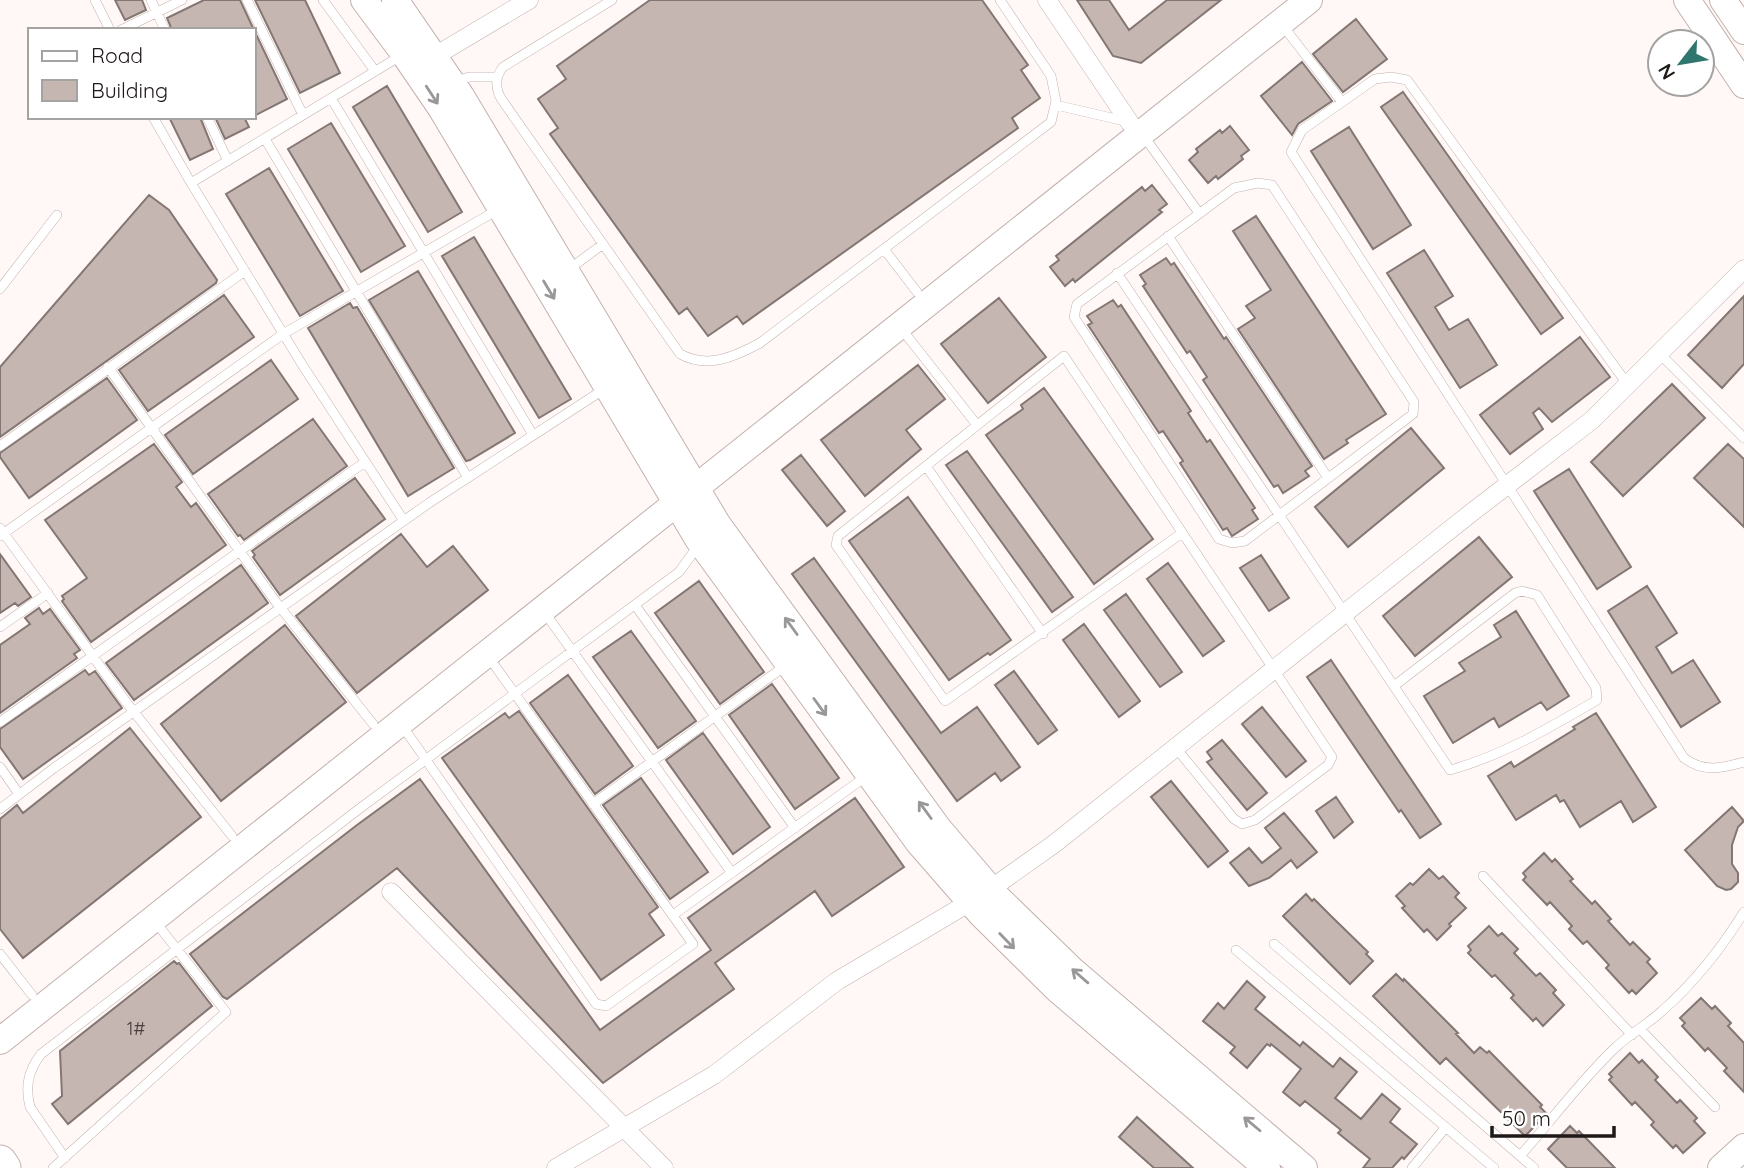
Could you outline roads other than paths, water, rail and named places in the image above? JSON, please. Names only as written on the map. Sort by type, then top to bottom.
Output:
[{"type":"highway","points":[[0,1162],[4,1168]]},
{"type":"street","points":[[364,0],[440,108],[607,387],[682,489],[718,525],[938,828],[980,896],[1057,989],[1267,1168]]},
{"type":"street","points":[[395,0],[453,82],[566,271],[682,489],[701,542],[919,843],[1304,1168]]},
{"type":"street","points":[[435,55],[529,0]]},
{"type":"street","points":[[1047,0],[1136,128]]},
{"type":"street","points":[[0,1020],[373,724],[900,326],[1136,128],[1282,11],[1309,0]]},
{"type":"street","points":[[1687,0],[1744,85]]},
{"type":"street","points":[[1723,0],[1744,31]]},
{"type":"street","points":[[0,1041],[543,609],[917,292],[1136,128]]},
{"type":"street","points":[[556,1168],[714,1075],[856,969],[980,896],[1054,844],[1592,420],[1744,269]]},
{"type":"street","points":[[391,892],[664,1168]]},
{"type":"street","points":[[1721,1168],[1744,1147]]},
{"type":"lane","points":[[95,0],[109,28]]},
{"type":"lane","points":[[151,0],[164,28]]},
{"type":"lane","points":[[125,28],[183,0]]},
{"type":"lane","points":[[247,0],[303,115]]},
{"type":"lane","points":[[323,0],[375,71]]},
{"type":"lane","points":[[612,0],[503,66],[497,77],[497,89],[502,100],[680,354],[689,359],[707,362],[743,353],[760,342],[1051,122],[1056,106],[1056,93],[1051,76],[1000,0]]},
{"type":"lane","points":[[1282,11],[1342,102]]},
{"type":"lane","points":[[191,183],[404,54]]},
{"type":"lane","points":[[1629,386],[1407,80],[1391,76],[1375,79],[1302,130],[1291,152],[1685,758],[1692,764],[1709,769],[1744,762]]},
{"type":"lane","points":[[453,82],[469,77],[497,77]]},
{"type":"lane","points":[[331,98],[533,435]]},
{"type":"lane","points":[[1056,106],[1136,128],[1199,214]]},
{"type":"lane","points":[[154,119],[283,334],[404,521]]},
{"type":"lane","points":[[208,119],[228,161]]},
{"type":"lane","points":[[265,139],[468,478]]},
{"type":"lane","points":[[1258,183],[1272,186],[1414,402],[1413,414],[1245,541],[1232,543],[1219,539],[1074,317],[1077,304],[1168,236],[1242,185],[1258,183]]},
{"type":"lane","points":[[232,836],[134,712],[1,532],[283,334],[500,208]]},
{"type":"lane","points":[[0,289],[57,215]]},
{"type":"lane","points":[[1168,236],[1328,478]]},
{"type":"lane","points":[[566,271],[603,244]]},
{"type":"lane","points":[[884,249],[917,292]]},
{"type":"lane","points":[[0,446],[245,271]]},
{"type":"lane","points":[[1117,273],[1450,770],[1485,760],[1522,744],[1597,700],[1596,688],[1537,595],[1522,590],[1394,686]]},
{"type":"lane","points":[[900,326],[977,425]]},
{"type":"lane","points":[[1660,354],[1744,438]]},
{"type":"lane","points":[[1176,748],[1234,819],[1242,824],[1255,820],[1328,765],[1332,757],[1274,670],[1182,533],[1063,356],[838,536],[836,545],[945,701],[1182,533]]},
{"type":"lane","points":[[108,367],[281,608],[373,724]]},
{"type":"lane","points":[[0,809],[404,521],[607,387]]},
{"type":"lane","points":[[0,722],[365,462]]},
{"type":"lane","points":[[926,466],[1043,634]]},
{"type":"lane","points":[[65,1158],[30,1107],[27,1089],[31,1070],[41,1054],[425,759],[679,572],[701,542]]},
{"type":"lane","points":[[0,627],[48,593]]},
{"type":"lane","points":[[635,604],[795,828]]},
{"type":"lane","points":[[543,609],[732,873]]},
{"type":"lane","points":[[400,723],[596,1004],[606,1006],[693,944],[486,654]]},
{"type":"lane","points":[[593,804],[789,664]]},
{"type":"lane","points":[[0,767],[19,794]]},
{"type":"lane","points":[[673,915],[869,774]]},
{"type":"lane","points":[[1483,876],[1636,1032],[1715,1107]]},
{"type":"lane","points":[[1520,1156],[1596,1068],[1680,995],[1723,946],[1744,912]]},
{"type":"lane","points":[[53,1168],[226,1012],[153,919]]},
{"type":"lane","points":[[1274,944],[1534,1168]]},
{"type":"lane","points":[[1236,950],[1494,1168]]},
{"type":"lane","points":[[0,954],[32,995]]},
{"type":"lane","points":[[1412,1168],[1446,1127]]}]
